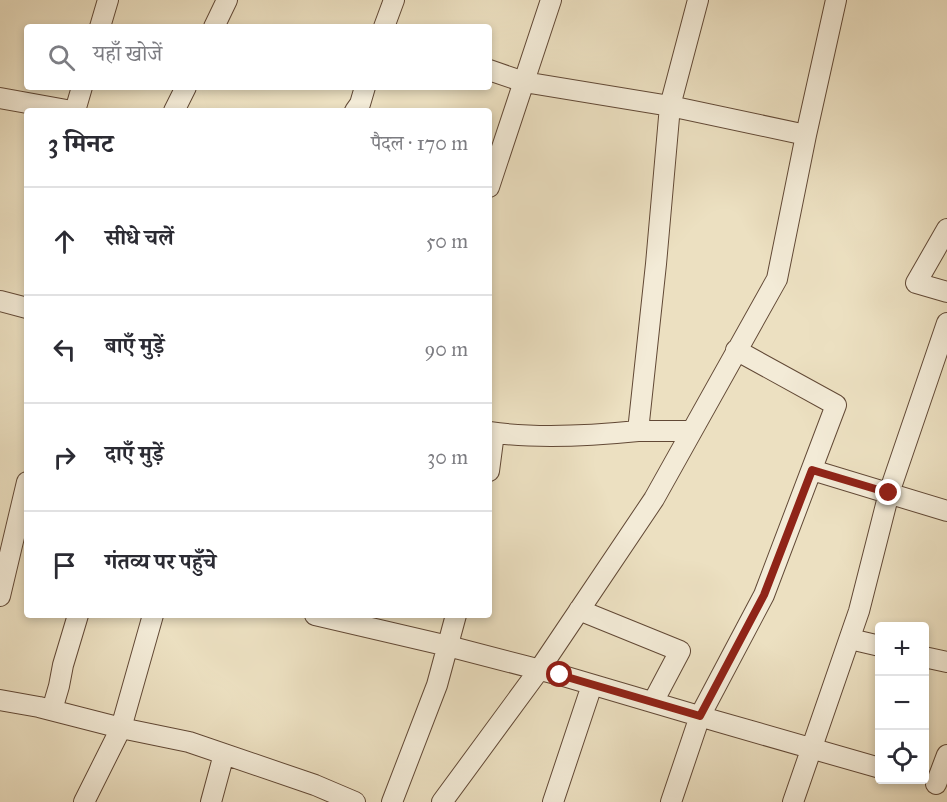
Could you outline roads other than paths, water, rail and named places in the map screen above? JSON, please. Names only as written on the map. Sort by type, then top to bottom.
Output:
[{"type":"street","points":[[101,24],[108,0]]},
{"type":"street","points":[[215,24],[227,0]]},
{"type":"street","points":[[385,24],[394,0]]},
{"type":"street","points":[[492,178],[551,0]]},
{"type":"street","points":[[638,431],[670,105],[698,0]]},
{"type":"street","points":[[442,802],[539,670],[654,499],[777,279],[836,0]]},
{"type":"street","points":[[492,71],[524,82],[670,105],[806,135]]},
{"type":"street","points":[[75,108],[81,90]]},
{"type":"street","points":[[176,108],[184,90]]},
{"type":"street","points":[[357,108],[364,90]]},
{"type":"street","points":[[0,98],[57,108]]},
{"type":"street","points":[[947,229],[916,284],[947,292]]},
{"type":"street","points":[[0,301],[24,307]]},
{"type":"street","points":[[793,802],[859,611],[889,493],[947,323]]},
{"type":"street","points":[[671,802],[700,716],[764,595],[836,405],[736,350]]},
{"type":"street","points":[[492,432],[508,435],[595,435],[638,431],[692,431]]},
{"type":"street","points":[[812,470],[947,511]]},
{"type":"street","points":[[0,596],[24,493]]},
{"type":"street","points":[[579,610],[680,651],[653,702]]},
{"type":"street","points":[[52,710],[77,618]]},
{"type":"street","points":[[84,802],[121,728],[152,618]]},
{"type":"street","points":[[328,618],[448,646],[592,684],[875,767]]},
{"type":"street","points":[[392,802],[437,685],[455,618]]},
{"type":"street","points":[[849,639],[875,645]]},
{"type":"street","points":[[929,658],[947,662]]},
{"type":"street","points":[[553,802],[592,684]]},
{"type":"street","points":[[0,700],[189,742],[315,785],[356,802]]},
{"type":"street","points":[[211,802],[224,754]]},
{"type":"street","points":[[934,784],[947,755]]}]
